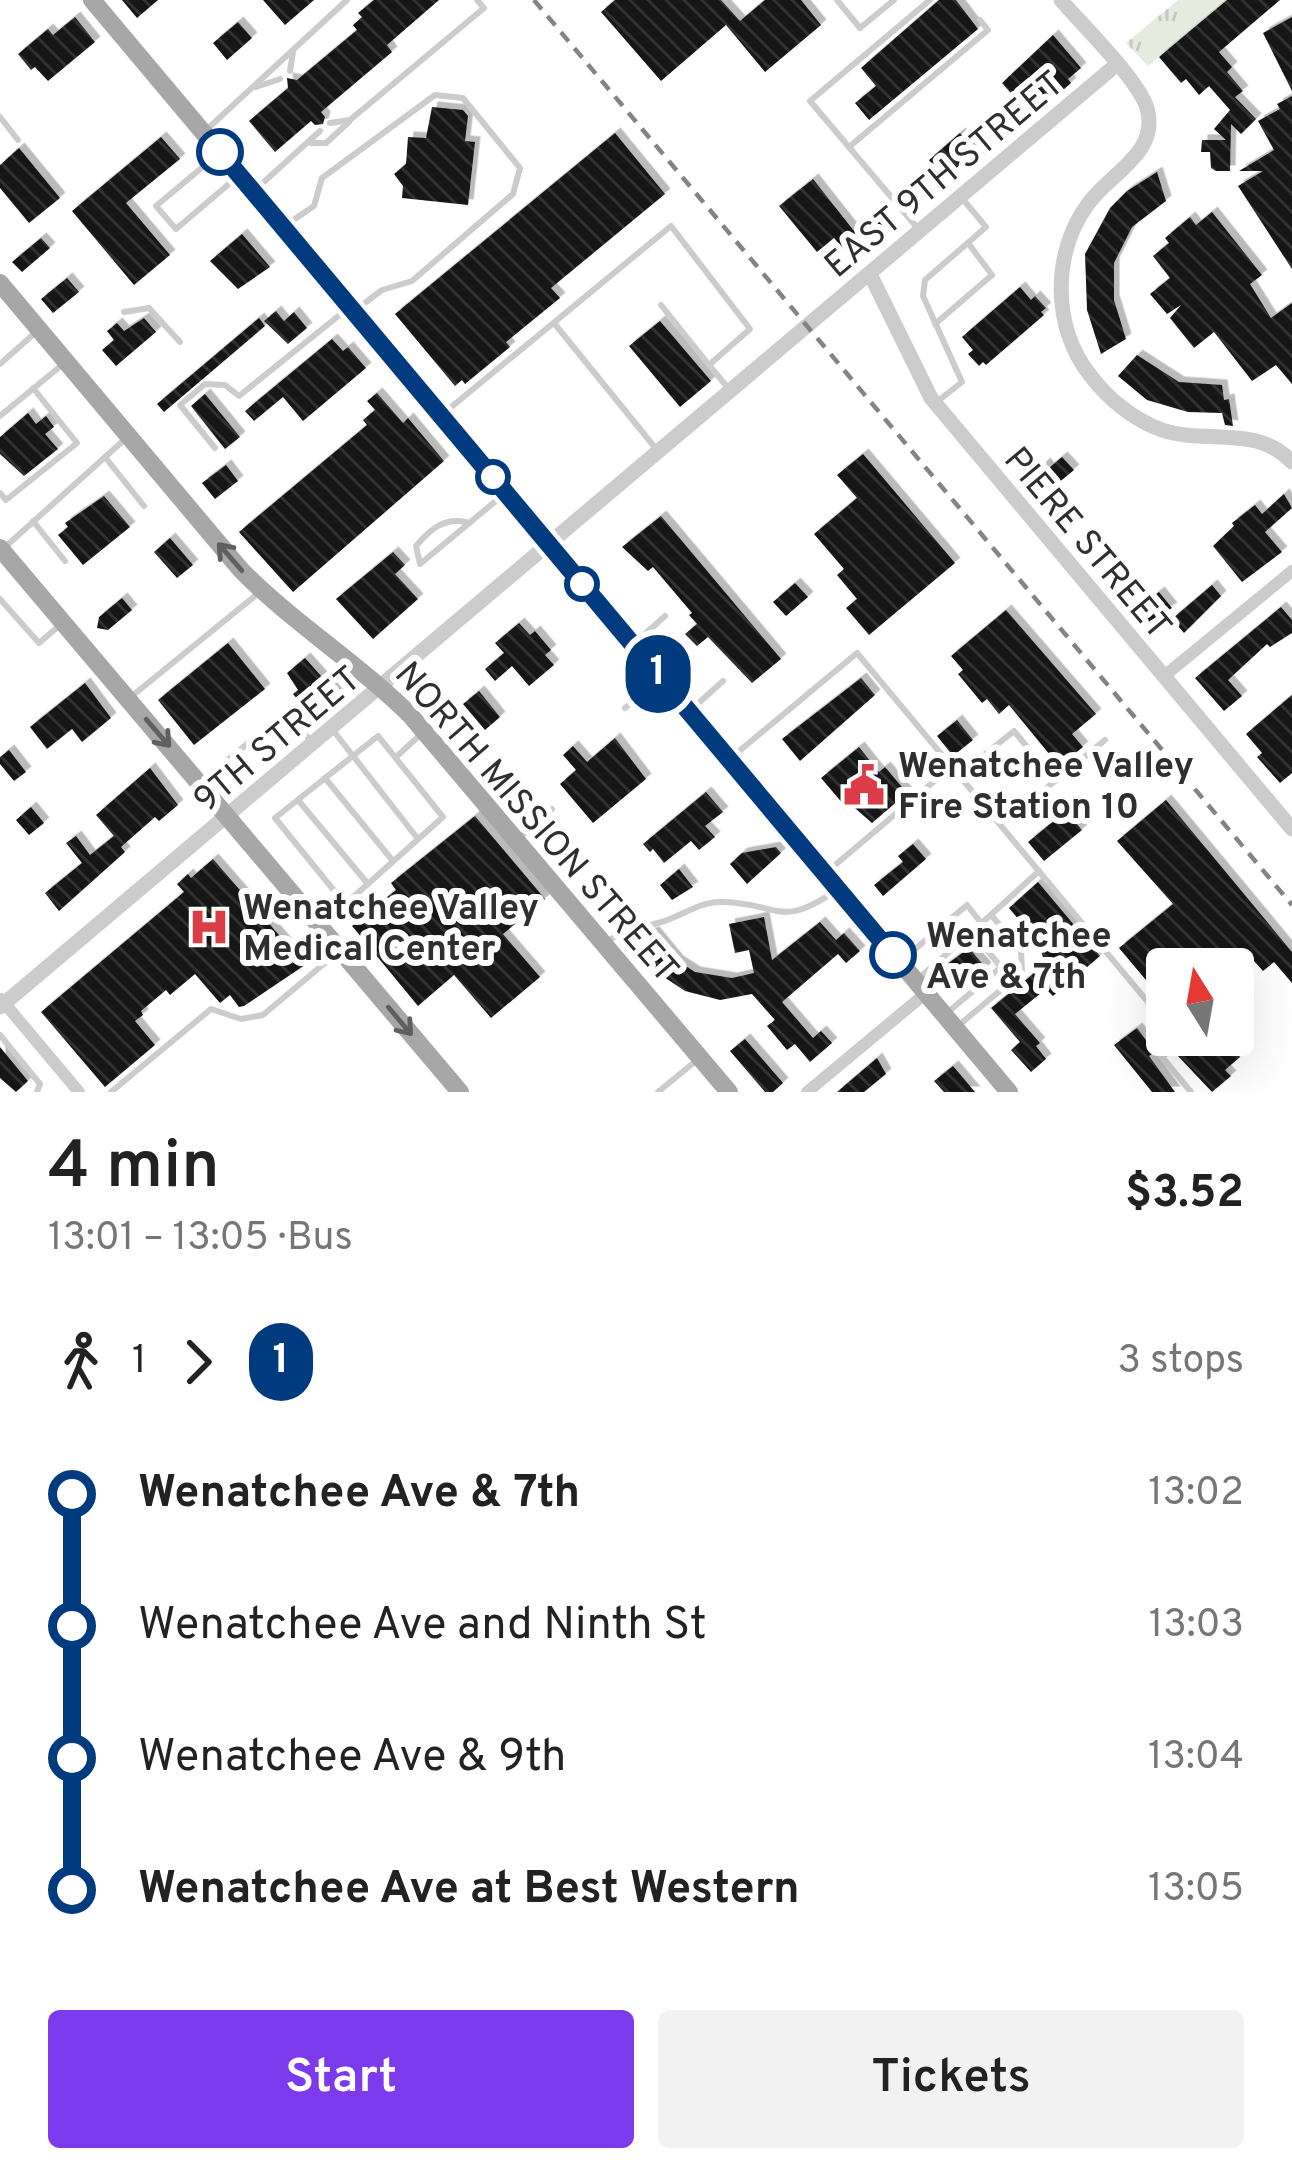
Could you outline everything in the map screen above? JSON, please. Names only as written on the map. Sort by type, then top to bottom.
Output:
[{"type":"main road","points":[[92,0],[1010,1092]]},
{"type":"main road","name":"NORTH MISSION STREET","points":[[0,284],[261,591],[382,688],[424,731],[729,1092]]},
{"type":"main road","points":[[1,549],[460,1092]]},
{"type":"street","points":[[1061,0],[1145,103],[1148,129],[1138,153],[1089,203],[1066,249],[1061,297],[1072,346],[1093,380],[1132,415],[1162,430],[1186,435],[1259,440],[1281,450],[1292,462]]},
{"type":"street","name":"EAST 9TH STREET","points":[[808,327],[1116,64]]},
{"type":"street","name":"PIERE STREET","points":[[871,274],[918,377],[935,403],[1292,829]]},
{"type":"street","name":"9TH STREET","points":[[2,1003],[808,327]]},
{"type":"street","points":[[1163,677],[1292,572]]},
{"type":"street","points":[[807,1092],[920,987]]},
{"type":"street","points":[[2,1003],[79,1092]]},
{"type":"lane","points":[[203,132],[347,0]]},
{"type":"lane","points":[[307,143],[326,143],[484,8],[477,0]]},
{"type":"lane","points":[[837,0],[860,28],[894,0]]},
{"type":"lane","points":[[920,231],[810,101],[930,0]]},
{"type":"lane","points":[[849,147],[988,30],[980,20]]},
{"type":"lane","points":[[290,71],[293,52]]},
{"type":"lane","points":[[253,88],[280,79]]},
{"type":"lane","points":[[215,448],[180,405],[205,385],[225,385],[239,397],[352,309],[382,290],[412,281],[512,194],[520,168],[463,98],[436,94],[322,178],[314,206],[283,227]]},
{"type":"lane","points":[[0,117],[18,140]]},
{"type":"lane","points":[[330,123],[350,120]]},
{"type":"lane","points":[[253,192],[320,131]]},
{"type":"lane","points":[[220,152],[156,206],[176,230],[240,176]]},
{"type":"lane","points":[[935,403],[962,382],[922,296],[925,280],[986,227],[961,196]]},
{"type":"lane","points":[[441,416],[671,226],[750,329],[710,365]]},
{"type":"lane","points":[[935,324],[992,274],[968,242]]},
{"type":"lane","points":[[661,305],[731,392]]},
{"type":"lane","points":[[124,312],[148,308],[179,342]]},
{"type":"lane","points":[[554,322],[659,452]]},
{"type":"lane","points":[[0,364],[39,330]]},
{"type":"lane","points":[[0,348],[8,357]]},
{"type":"lane","points":[[0,416],[65,362]]},
{"type":"lane","points":[[0,493],[6,500],[77,443],[34,388]]},
{"type":"lane","points":[[1,549],[128,437]]},
{"type":"lane","points":[[105,457],[144,506]]},
{"type":"lane","points":[[470,523],[446,521],[428,532],[416,546],[420,564],[470,523],[506,493]]},
{"type":"lane","points":[[33,521],[65,561]]},
{"type":"lane","points":[[129,698],[261,591]]},
{"type":"lane","points":[[0,599],[39,643],[64,622]]},
{"type":"lane","points":[[633,644],[665,616]]},
{"type":"lane","points":[[730,759],[857,653],[1146,1000]]},
{"type":"lane","points":[[626,708],[661,678]]},
{"type":"lane","points":[[690,712],[723,681]]},
{"type":"lane","points":[[201,782],[286,712],[315,745]]},
{"type":"lane","points":[[332,730],[418,839]]},
{"type":"lane","points":[[396,758],[424,731]]},
{"type":"lane","points":[[959,775],[1014,731],[1055,781]]},
{"type":"lane","points":[[321,926],[443,817],[378,736],[275,818],[345,904]]},
{"type":"lane","points":[[1012,816],[1105,740]]},
{"type":"lane","points":[[606,945],[616,934],[718,902],[794,914],[810,908],[832,881],[952,767]]},
{"type":"lane","points":[[325,778],[393,861]]},
{"type":"lane","points":[[298,800],[368,884]]},
{"type":"lane","points":[[517,839],[552,809]]},
{"type":"lane","points":[[920,987],[1039,871]]},
{"type":"lane","points":[[900,962],[967,905],[982,924]]},
{"type":"lane","points":[[950,1022],[1022,972],[1021,950],[992,916]]},
{"type":"lane","points":[[950,1022],[1001,967],[972,932]]},
{"type":"lane","points":[[110,1092],[212,1009],[241,1019],[263,1015],[341,949]]},
{"type":"lane","points":[[0,1035],[36,1076],[37,1092]]},
{"type":"lane","points":[[1163,1056],[1192,1092]]},
{"type":"lane","points":[[658,1092],[700,1058]]},
{"type":"green space","points":[[1178,0],[1226,0],[1148,66],[1126,43]]},
{"type":"building","points":[[122,0],[158,0],[137,18]]},
{"type":"building","points":[[263,0],[314,0],[285,25]]},
{"type":"building","points":[[374,0],[439,0],[387,45],[392,52],[321,112],[323,124],[311,121],[275,152],[249,121],[288,88],[287,78],[297,80],[357,30],[353,25],[362,17],[358,13]]},
{"type":"building","points":[[615,0],[721,0],[740,21],[765,0],[801,0],[821,25],[765,72],[726,25],[661,81],[601,12]]},
{"type":"building","points":[[939,0],[956,0],[978,29],[869,120],[855,103],[876,86],[861,68]]},
{"type":"building","points":[[1227,0],[1280,0],[1219,52],[1232,67],[1227,72],[1243,91],[1235,97],[1256,119],[1241,134],[1231,124],[1230,171],[1216,171],[1211,168],[1210,152],[1201,152],[1202,140],[1226,140],[1214,129],[1230,110],[1209,86],[1199,95],[1186,79],[1181,83],[1159,57]]},
{"type":"building","points":[[75,17],[95,42],[48,81],[18,54],[48,29],[53,35]]},
{"type":"building","points":[[1292,17],[1292,91],[1263,33]]},
{"type":"building","points":[[238,22],[252,38],[227,60],[213,43]]},
{"type":"building","points":[[1053,35],[1081,68],[1047,104],[1038,93],[1022,106],[1002,83]]},
{"type":"building","points":[[1292,96],[1292,269],[1238,186],[1263,171],[1239,171],[1274,150],[1258,121]]},
{"type":"building","points":[[432,107],[463,110],[468,116],[465,141],[475,142],[468,205],[402,198],[403,186],[394,174],[406,164],[408,137],[426,138]]},
{"type":"building","points":[[615,133],[665,194],[551,288],[560,298],[506,342],[510,347],[465,384],[462,380],[455,386],[395,314]]},
{"type":"building","points":[[960,133],[981,159],[971,167],[966,160],[944,178],[929,160]]},
{"type":"building","points":[[161,137],[180,159],[126,203],[170,255],[134,285],[72,211]]},
{"type":"building","points":[[19,148],[60,198],[29,223],[0,188],[0,165]]},
{"type":"building","points":[[1157,172],[1166,201],[1132,227],[1114,263],[1114,300],[1126,339],[1101,354],[1087,310],[1085,254],[1110,208]]},
{"type":"building","points":[[813,179],[854,231],[879,210],[893,228],[853,261],[834,238],[817,252],[779,206]]},
{"type":"building","points":[[1212,212],[1262,275],[1250,284],[1271,318],[1292,303],[1292,384],[1276,365],[1252,381],[1214,332],[1194,348],[1170,318],[1181,305],[1167,314],[1150,294],[1170,278],[1153,256],[1169,243],[1165,238],[1190,217],[1196,225]]},
{"type":"building","points":[[242,234],[270,267],[238,289],[210,261]]},
{"type":"building","points":[[41,238],[50,248],[22,272],[12,262]]},
{"type":"building","points":[[67,278],[79,292],[53,313],[41,299]]},
{"type":"building","points":[[1020,287],[1046,308],[1041,312],[1044,315],[979,366],[962,337]]},
{"type":"building","points":[[276,311],[284,321],[294,312],[307,328],[288,344],[264,321]]},
{"type":"building","points":[[144,318],[156,332],[116,366],[102,350],[114,340],[107,331],[117,323],[124,331]]},
{"type":"building","points":[[259,318],[265,326],[164,412],[157,404]]},
{"type":"building","points":[[660,321],[711,381],[680,407],[629,346]]},
{"type":"building","points":[[332,339],[343,351],[348,347],[366,368],[303,421],[283,397],[254,421],[245,411]]},
{"type":"building","points":[[1137,355],[1179,382],[1222,385],[1233,426],[1225,425],[1222,413],[1188,412],[1147,400],[1118,376]]},
{"type":"building","points":[[377,393],[403,423],[408,418],[444,461],[293,592],[239,532],[367,425],[363,420],[375,410],[367,401]]},
{"type":"building","points":[[205,394],[240,437],[225,449],[191,406]]},
{"type":"building","points":[[28,413],[36,424],[46,416],[54,427],[45,434],[58,449],[24,476],[0,454],[0,437]]},
{"type":"building","points":[[863,454],[955,563],[869,635],[846,608],[857,599],[837,575],[844,569],[814,534],[857,498],[837,475]]},
{"type":"building","points":[[1062,457],[1074,470],[1046,493],[1031,476],[1045,463],[1049,468]]},
{"type":"building","points":[[226,465],[238,481],[215,499],[202,483]]},
{"type":"building","points":[[1284,494],[1292,508],[1265,532],[1282,552],[1242,582],[1213,546],[1255,505],[1262,514]]},
{"type":"building","points":[[104,496],[130,527],[83,565],[58,535],[68,527],[65,523]]},
{"type":"building","points":[[661,516],[781,659],[752,683],[708,637],[697,646],[685,634],[697,624],[692,613],[653,567],[648,571],[622,547]]},
{"type":"building","points":[[170,538],[193,565],[177,578],[154,552]]},
{"type":"building","points":[[393,552],[405,565],[395,574],[418,599],[373,639],[336,599]]},
{"type":"building","points":[[795,583],[808,597],[786,616],[773,602]]},
{"type":"building","points":[[1212,585],[1221,596],[1184,633],[1172,619]]},
{"type":"building","points":[[1159,592],[1172,608],[1148,622],[1138,609]]},
{"type":"building","points":[[122,598],[132,610],[108,630],[97,628],[99,617]]},
{"type":"building","points":[[1281,607],[1292,620],[1292,633],[1270,647],[1267,644],[1228,680],[1242,696],[1224,711],[1195,678]]},
{"type":"building","points":[[1006,610],[1096,714],[1072,734],[1083,747],[1059,766],[1009,705],[999,714],[987,699],[982,703],[958,674],[963,670],[951,656]]},
{"type":"building","points":[[519,623],[530,635],[535,631],[551,650],[545,655],[554,665],[529,686],[512,666],[495,681],[485,669],[504,653],[495,643]]},
{"type":"building","points":[[228,643],[265,689],[194,745],[158,700]]},
{"type":"building","points":[[305,658],[338,695],[312,716],[293,694],[298,690],[287,673]]},
{"type":"building","points":[[861,678],[875,695],[800,761],[782,739]]},
{"type":"building","points":[[85,683],[111,718],[82,742],[72,729],[47,749],[30,727]]},
{"type":"building","points":[[479,691],[500,717],[485,730],[463,704]]},
{"type":"building","points":[[1292,695],[1292,773],[1280,783],[1257,757],[1262,753],[1246,734]]},
{"type":"building","points":[[957,720],[973,740],[953,756],[937,736]]},
{"type":"building","points":[[615,738],[646,779],[593,823],[560,784],[576,770],[563,755],[573,746],[587,762]]},
{"type":"building","name":"Wenatchee Valley Fire Station 10","points":[[859,747],[879,772],[885,767],[907,793],[872,823],[848,802],[844,805],[821,778]]},
{"type":"building","points":[[9,750],[26,772],[14,781],[0,764],[0,757]]},
{"type":"building","points":[[150,768],[178,805],[159,821],[155,817],[121,847],[125,852],[59,911],[45,893],[82,863],[66,843],[76,836],[90,855],[114,836],[96,815]]},
{"type":"building","points":[[706,792],[723,812],[705,826],[715,837],[699,850],[691,841],[664,863],[643,844]]},
{"type":"building","points":[[1166,800],[1292,952],[1292,983],[1274,962],[1263,971],[1254,961],[1254,948],[1146,948],[1146,980],[1119,948],[1173,904],[1117,841]]},
{"type":"building","points":[[31,807],[44,823],[29,835],[16,820]]},
{"type":"building","points":[[1066,811],[1082,830],[1044,861],[1028,842]]},
{"type":"building","points":[[475,816],[545,899],[503,934],[540,977],[491,1018],[454,975],[418,1006],[352,926],[396,890],[391,883]]},
{"type":"building","points":[[913,844],[926,859],[883,896],[874,885],[903,862],[898,856]]},
{"type":"building","points":[[776,847],[781,853],[747,884],[730,864],[742,853]]},
{"type":"building","points":[[213,859],[305,965],[239,1007],[230,995],[220,1003],[195,974],[170,995],[166,990],[135,1021],[155,1045],[105,1087],[41,1012],[184,892],[177,884],[188,874],[191,878]]},
{"type":"building","points":[[679,869],[693,887],[672,900],[660,885]]},
{"type":"building","points":[[1038,882],[1100,956],[1053,996],[1046,989],[1015,1014],[1040,1043],[1036,1046],[1046,1059],[1031,1072],[1011,1050],[1020,1042],[991,1008],[1033,974],[1030,970],[1043,957],[1038,943],[1009,908]]},
{"type":"building","points":[[764,917],[772,960],[820,922],[836,940],[844,933],[860,951],[846,963],[838,954],[782,1002],[813,1038],[821,1031],[832,1043],[810,1062],[795,1044],[787,1050],[767,1026],[775,1020],[752,994],[720,1000],[685,991],[655,971],[633,937],[654,932],[678,961],[695,972],[732,978],[754,973],[749,950],[735,953],[729,924]]},
{"type":"building","points":[[969,948],[986,968],[964,988],[942,968]]},
{"type":"building","points":[[1137,1028],[1146,1040],[1146,1056],[1175,1092],[1152,1092],[1114,1045]]},
{"type":"building","points":[[745,1039],[783,1083],[773,1092],[765,1092],[730,1051]]},
{"type":"building","points":[[0,1047],[28,1081],[16,1092],[0,1078]]},
{"type":"building","points":[[1178,1056],[1239,1056],[1225,1070],[1231,1076],[1212,1092]]},
{"type":"building","points":[[877,1058],[886,1074],[864,1092],[837,1092]]},
{"type":"building","points":[[953,1066],[975,1092],[944,1092],[934,1081]]},
{"type":"railway","points":[[534,0],[1292,905]]},
{"type":"bus line","name":"1","points":[[220,152],[893,955]]},
{"type":"place","name":"Wenatchee Valley Fire Station 10","points":[[864,785]]},
{"type":"place","name":"Wenatchee Valley Medical Center","points":[[209,927]]},
{"type":"place","name":"Wenatchee Ave & 7th","points":[[893,955]]}]
